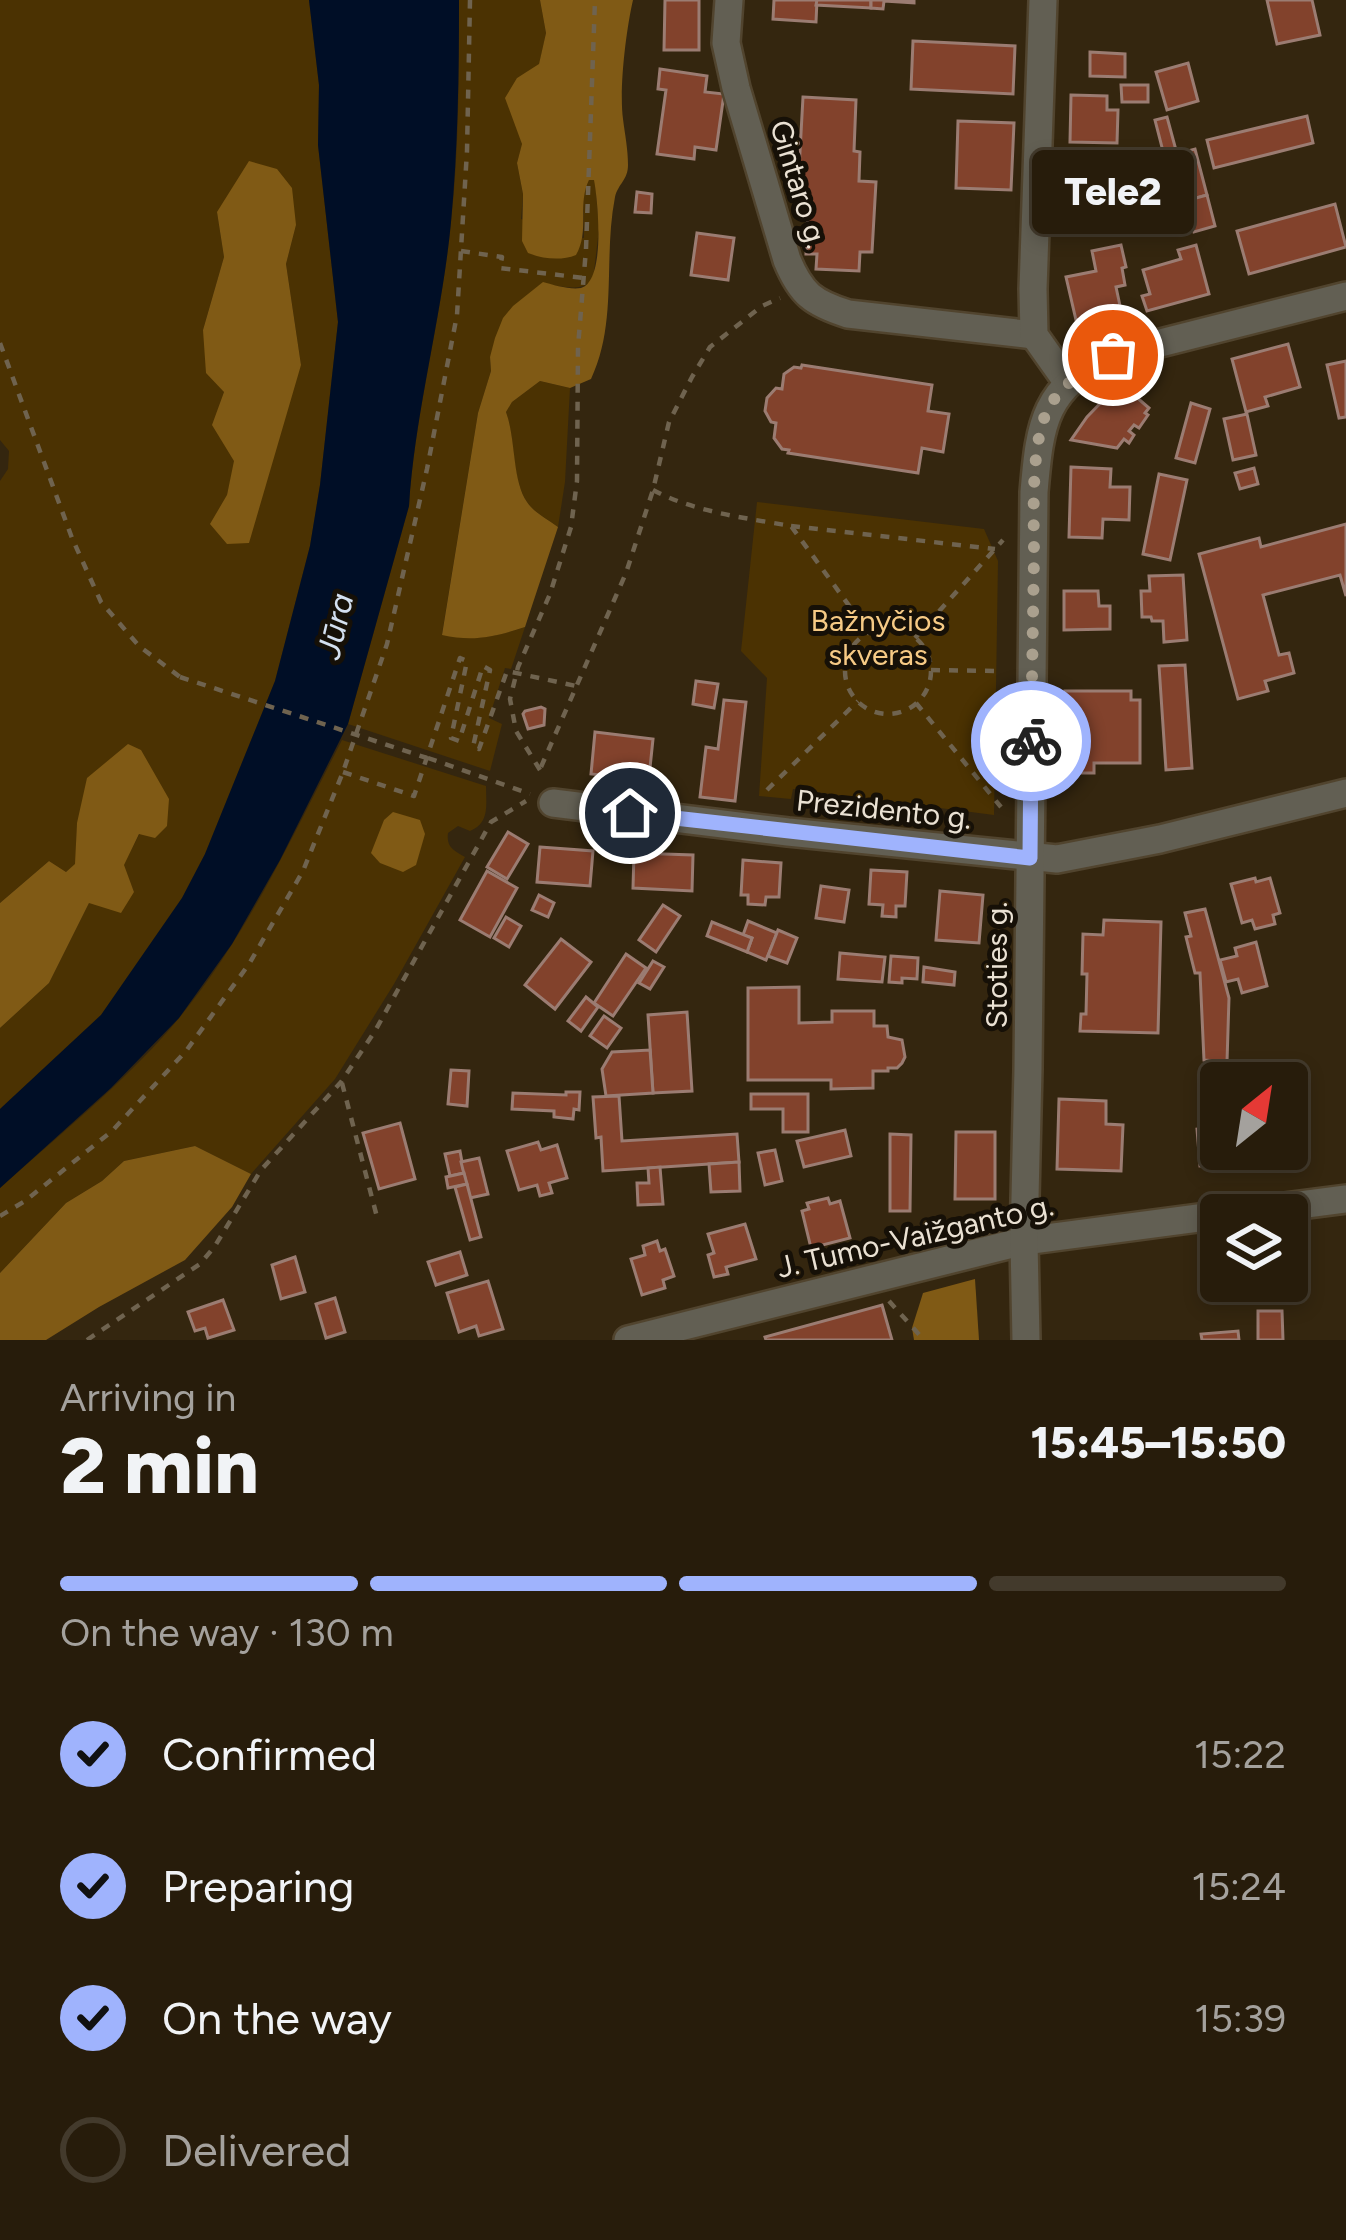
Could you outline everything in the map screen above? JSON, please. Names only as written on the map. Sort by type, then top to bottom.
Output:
[{"type":"street","name":"Gintaro g.","points":[[729,0],[726,43],[736,88],[787,260],[802,288],[821,306],[848,314],[1034,335]]},
{"type":"street","points":[[1043,0],[1034,335],[1068,383],[1113,355],[1346,296]]},
{"type":"street","name":"Stoties g.","points":[[1026,1340],[1037,461],[1049,407],[1068,383]]},
{"type":"street","name":"Prezidento g.","points":[[554,803],[1057,859],[1346,793]]},
{"type":"street","name":"J. Tumo-Vaižganto g.","points":[[1308,1204],[1346,1199]]},
{"type":"street","name":"J. Tumo-Vaižganto g.","points":[[628,1340],[1024,1240],[1200,1218]]},
{"type":"path","points":[[0,1216],[112,1130],[186,1051],[249,964],[303,872],[343,772],[387,644],[457,315],[470,0]]},
{"type":"path","points":[[596,0],[578,347],[577,481],[571,527],[510,699],[516,731],[540,770],[626,573],[669,422],[710,347],[762,306],[802,288]]},
{"type":"path","points":[[461,251],[502,256],[500,268],[584,278]]},
{"type":"path","points":[[0,343],[72,538],[101,602],[139,646],[180,677],[535,796],[491,822],[407,977],[341,1082],[261,1170],[231,1223],[200,1264],[87,1340]]},
{"type":"path","points":[[653,490],[720,512],[791,526],[994,549]]},
{"type":"path","points":[[791,526],[868,634]]},
{"type":"path","points":[[915,638],[1003,540]]},
{"type":"path","points":[[897,630],[915,638],[928,656],[927,688],[916,704],[893,714],[868,710],[858,701],[847,682],[847,659],[868,634],[897,630]]},
{"type":"path","points":[[343,772],[414,796],[460,658],[467,661],[452,738],[459,741],[483,666],[490,670],[473,747],[479,749],[507,671],[576,686]]},
{"type":"path","points":[[931,670],[1001,670]]},
{"type":"path","points":[[766,790],[858,701]]},
{"type":"path","points":[[916,704],[1001,807]]},
{"type":"path","points":[[341,1082],[377,1217]]},
{"type":"path","points":[[870,1279],[924,1340]]},
{"type":"green space","points":[[0,0],[309,0],[319,85],[318,145],[338,322],[310,546],[275,681],[205,854],[182,898],[101,1015],[0,1109],[0,1028],[49,983],[89,903],[134,892],[123,865],[140,833],[167,826],[77,823],[76,864],[66,872],[49,861],[0,903],[0,481],[8,469],[9,451],[0,440]],"holes":[[[217,212],[296,225],[286,264],[301,365],[227,495],[235,461],[213,425],[224,392],[203,330],[224,257]]]},
{"type":"green space","points":[[459,0],[540,0],[546,33],[539,65],[517,78],[521,219],[584,238],[583,193],[589,180],[595,180],[599,229],[593,280],[575,287],[543,283],[490,357],[491,371],[478,413],[442,634],[484,637],[525,627],[489,718],[502,724],[490,771],[348,724],[409,506],[451,222]]},
{"type":"green space","points":[[540,381],[570,388],[558,527],[533,509],[522,492],[506,412]]},
{"type":"green space","name":"Bažnyčios skveras","points":[[757,502],[984,529],[998,561],[994,815],[793,789],[791,799],[759,796],[767,678],[741,651]]},
{"type":"green space","points":[[342,740],[486,786],[486,806],[476,828],[470,831],[458,826],[448,833],[450,845],[465,857],[335,1079],[251,1174],[195,1146],[124,1161],[66,1203],[0,1273],[0,1188],[139,1063],[180,1017],[227,952],[268,883]]},
{"type":"shaded area","points":[[540,0],[633,0],[622,92],[628,170],[615,197],[604,335],[591,379],[570,388],[540,381],[506,412],[522,493],[533,509],[558,527],[525,627],[484,637],[453,637],[442,635],[495,338],[513,306],[543,282],[581,288],[589,282],[597,256],[594,180],[589,180],[586,189],[576,255],[540,257],[528,253],[522,241],[523,194],[517,163],[522,144],[505,98],[517,78],[539,64],[546,33]]},
{"type":"shaded area","points":[[249,161],[277,169],[292,188],[296,225],[286,264],[301,365],[249,543],[227,544],[210,524],[227,495],[234,461],[212,425],[224,392],[206,373],[203,330],[224,257],[217,212]]},
{"type":"shaded area","points":[[128,744],[141,750],[169,799],[167,826],[155,838],[139,834],[124,865],[134,892],[121,913],[89,903],[49,983],[0,1028],[0,903],[49,861],[66,872],[75,864],[77,823],[87,778]]},
{"type":"shaded area","points":[[393,812],[420,820],[425,834],[416,865],[403,872],[380,863],[371,853],[384,820]]},
{"type":"shaded area","points":[[195,1146],[251,1174],[232,1207],[185,1260],[46,1340],[0,1340],[0,1273],[66,1203],[124,1161]]},
{"type":"shaded area","points":[[975,1279],[979,1340],[914,1340],[912,1328],[923,1293]]},
{"type":"water","name":"Jūra","points":[[309,0],[459,0],[451,222],[409,506],[348,724],[232,944],[179,1018],[111,1088],[0,1188],[0,1109],[101,1015],[182,898],[205,854],[275,681],[310,546],[338,322],[318,145],[319,85]]},
{"type":"building","points":[[665,0],[699,0],[699,50],[664,50]]},
{"type":"building","points":[[774,0],[817,0],[816,22],[773,19]]},
{"type":"building","points":[[817,0],[871,0],[871,8],[816,5]]},
{"type":"building","points":[[871,0],[914,3],[884,1],[883,9],[871,8]]},
{"type":"building","points":[[1267,0],[1312,0],[1320,35],[1277,44]]},
{"type":"building","points":[[913,41],[1015,46],[1013,94],[911,89]]},
{"type":"building","points":[[1090,52],[1125,54],[1125,77],[1090,76]]},
{"type":"building","points":[[1188,63],[1198,101],[1167,110],[1156,72]]},
{"type":"building","points":[[660,69],[707,76],[705,92],[724,94],[716,150],[695,147],[694,159],[657,154],[666,90],[658,89]]},
{"type":"building","points":[[1121,85],[1148,85],[1148,102],[1122,102]]},
{"type":"building","points":[[1071,95],[1107,96],[1107,110],[1118,110],[1117,143],[1070,142]]},
{"type":"building","points":[[803,97],[856,100],[854,151],[860,152],[859,181],[876,182],[872,252],[860,252],[859,271],[816,269],[817,254],[806,254],[808,206],[797,206]]},
{"type":"building","points":[[1307,116],[1313,143],[1214,168],[1207,140]]},
{"type":"building","points":[[1167,117],[1177,154],[1195,149],[1207,195],[1170,205],[1168,196],[1174,194],[1155,120]]},
{"type":"building","points":[[958,121],[1014,123],[1011,190],[956,188]]},
{"type":"building","points":[[1109,165],[1110,183],[1099,183],[1099,203],[1071,204],[1070,192],[1061,192],[1060,174],[1070,174],[1070,166]]},
{"type":"building","points":[[637,192],[652,194],[651,213],[635,212]]},
{"type":"building","points":[[1207,195],[1215,226],[1194,232],[1190,215],[1173,219],[1170,205]]},
{"type":"building","points":[[1335,204],[1346,247],[1249,274],[1237,231]]},
{"type":"building","points":[[697,233],[734,238],[728,280],[691,275]]},
{"type":"building","points":[[1121,245],[1125,285],[1116,287],[1122,315],[1076,320],[1066,277],[1096,271],[1092,251]]},
{"type":"building","points":[[1196,245],[1209,294],[1147,311],[1142,296],[1150,294],[1143,270],[1181,259],[1178,250]]},
{"type":"building","points":[[1288,344],[1300,387],[1265,397],[1268,406],[1246,412],[1232,359]]},
{"type":"building","points":[[1346,361],[1346,417],[1339,418],[1327,365]]},
{"type":"building","points":[[802,365],[932,385],[928,411],[949,414],[943,452],[922,448],[918,473],[788,453],[774,438],[776,423],[765,411],[767,398],[776,388],[782,389],[784,374]]},
{"type":"building","points":[[1120,383],[1149,408],[1139,428],[1134,425],[1129,431],[1134,435],[1129,443],[1124,439],[1117,448],[1071,440],[1087,417]]},
{"type":"building","points":[[1191,403],[1210,409],[1195,463],[1176,458]]},
{"type":"building","points":[[1247,414],[1256,455],[1233,460],[1224,419]]},
{"type":"building","points":[[1071,467],[1111,469],[1110,487],[1130,487],[1129,520],[1103,519],[1102,538],[1069,537]]},
{"type":"building","points":[[1254,468],[1258,484],[1240,489],[1235,473]]},
{"type":"building","points":[[1159,474],[1187,480],[1170,560],[1143,554]]},
{"type":"building","points":[[1346,524],[1346,596],[1340,575],[1263,595],[1279,655],[1289,653],[1294,673],[1265,681],[1268,691],[1238,699],[1199,554],[1259,538],[1261,547]]},
{"type":"building","points":[[1183,575],[1187,640],[1164,642],[1163,621],[1142,617],[1141,591],[1150,591],[1149,576]]},
{"type":"building","points":[[1064,591],[1098,591],[1099,606],[1110,606],[1110,629],[1064,630]]},
{"type":"building","points":[[1185,665],[1192,768],[1166,770],[1159,666]]},
{"type":"building","points":[[696,681],[718,684],[714,708],[693,704]]},
{"type":"building","points":[[1065,691],[1131,691],[1131,700],[1140,700],[1140,763],[1094,763],[1094,773],[1065,773]]},
{"type":"building","points":[[724,700],[746,702],[735,801],[700,797],[706,747],[718,749]]},
{"type":"building","points":[[545,709],[544,725],[528,729],[523,714]]},
{"type":"building","points":[[595,732],[653,739],[648,787],[621,783],[622,777],[591,774]]},
{"type":"building","points":[[508,832],[528,844],[507,879],[487,867]]},
{"type":"building","points":[[540,847],[593,851],[590,886],[537,882]]},
{"type":"building","points":[[634,853],[693,855],[692,891],[633,888]]},
{"type":"building","points":[[743,860],[781,863],[779,897],[766,897],[765,905],[748,904],[748,895],[741,895]]},
{"type":"building","points":[[871,870],[907,872],[905,906],[896,906],[896,917],[882,916],[883,905],[869,904]]},
{"type":"building","points":[[487,871],[517,888],[490,937],[460,920]]},
{"type":"building","points":[[1255,878],[1256,882],[1270,878],[1280,913],[1273,915],[1275,924],[1255,929],[1252,920],[1242,923],[1231,884]]},
{"type":"building","points":[[821,886],[849,890],[844,922],[816,918]]},
{"type":"building","points":[[940,891],[983,895],[979,943],[936,940]]},
{"type":"building","points":[[539,895],[554,903],[548,917],[532,910]]},
{"type":"building","points":[[663,905],[680,916],[656,952],[639,940]]},
{"type":"building","points":[[1205,909],[1229,998],[1227,1062],[1204,1060],[1200,973],[1195,973],[1186,937],[1191,936],[1185,913]]},
{"type":"building","points":[[506,917],[521,926],[509,947],[494,938]]},
{"type":"building","points":[[1104,920],[1161,922],[1158,1033],[1080,1031],[1081,1014],[1086,1014],[1083,934],[1103,935]]},
{"type":"building","points":[[748,921],[777,933],[766,960],[747,952],[752,938],[743,935]]},
{"type":"building","points":[[712,922],[752,938],[747,952],[707,936]]},
{"type":"building","points":[[778,930],[797,938],[787,963],[768,956]]},
{"type":"building","points":[[561,939],[591,962],[555,1009],[525,985]]},
{"type":"building","points":[[1256,942],[1267,986],[1242,993],[1238,979],[1226,982],[1220,960],[1237,956],[1235,948]]},
{"type":"building","points":[[840,953],[885,957],[882,982],[838,979]]},
{"type":"building","points":[[626,954],[646,968],[613,1016],[594,1003]]},
{"type":"building","points":[[891,956],[918,958],[917,979],[889,982]]},
{"type":"building","points":[[653,961],[664,967],[650,989],[639,983]]},
{"type":"building","points":[[924,967],[955,972],[954,985],[923,982]]},
{"type":"building","points":[[799,987],[799,1023],[832,1022],[832,1011],[874,1011],[874,1026],[887,1026],[888,1037],[902,1040],[902,1063],[888,1071],[873,1071],[873,1088],[831,1089],[831,1080],[748,1080],[748,988]]},
{"type":"building","points":[[586,997],[598,1007],[581,1031],[568,1021]]},
{"type":"building","points":[[687,1012],[692,1091],[653,1093],[648,1015]]},
{"type":"building","points":[[604,1016],[621,1028],[607,1048],[590,1036]]},
{"type":"building","points":[[650,1050],[653,1093],[606,1096],[602,1069],[612,1052]]},
{"type":"building","points":[[451,1070],[469,1071],[467,1106],[448,1104]]},
{"type":"building","points":[[580,1092],[573,1119],[554,1117],[554,1111],[512,1109],[513,1093]]},
{"type":"building","points":[[751,1094],[808,1094],[808,1132],[783,1132],[783,1109],[751,1109]]},
{"type":"building","points":[[619,1096],[622,1141],[737,1134],[739,1162],[603,1171],[593,1097]]},
{"type":"building","points":[[1059,1099],[1106,1101],[1106,1124],[1123,1125],[1121,1171],[1057,1169]]},
{"type":"building","points":[[400,1123],[415,1179],[379,1189],[363,1133]]},
{"type":"building","points":[[845,1130],[851,1156],[804,1167],[797,1141]]},
{"type":"building","points":[[956,1132],[995,1132],[995,1199],[955,1199]]},
{"type":"building","points":[[890,1134],[911,1135],[910,1211],[890,1211]]},
{"type":"building","points":[[538,1142],[541,1150],[557,1145],[567,1178],[549,1183],[552,1193],[540,1196],[537,1185],[519,1190],[507,1151]]},
{"type":"building","points":[[775,1150],[782,1181],[765,1185],[758,1153]]},
{"type":"building","points":[[460,1151],[464,1173],[450,1176],[445,1154]]},
{"type":"building","points":[[479,1158],[488,1194],[470,1198],[461,1162]]},
{"type":"building","points":[[739,1162],[740,1191],[711,1192],[709,1164]]},
{"type":"building","points":[[660,1167],[663,1204],[638,1205],[637,1183],[649,1183],[648,1168]]},
{"type":"building","points":[[464,1173],[467,1184],[448,1188],[446,1177]]},
{"type":"building","points":[[467,1184],[481,1237],[470,1240],[455,1187]]},
{"type":"building","points":[[828,1198],[830,1204],[840,1201],[850,1238],[811,1248],[802,1211],[809,1209],[807,1203]]},
{"type":"building","points":[[745,1224],[756,1259],[726,1267],[728,1274],[714,1277],[708,1234]]},
{"type":"building","points":[[657,1241],[660,1251],[665,1249],[674,1276],[663,1280],[665,1288],[642,1295],[631,1259],[645,1255],[643,1246]]},
{"type":"building","points":[[460,1252],[467,1275],[436,1285],[428,1262]]},
{"type":"building","points":[[295,1257],[305,1292],[281,1299],[272,1265]]},
{"type":"building","points":[[488,1281],[503,1329],[479,1336],[476,1326],[459,1332],[447,1293]]},
{"type":"building","points":[[335,1298],[345,1332],[326,1338],[316,1304]]},
{"type":"building","points":[[223,1300],[234,1330],[208,1338],[205,1328],[195,1331],[188,1312]]},
{"type":"building","points":[[882,1305],[892,1340],[765,1337]]},
{"type":"building","points":[[1258,1311],[1282,1311],[1283,1340],[1258,1340]]},
{"type":"building","points":[[1238,1331],[1239,1340],[1202,1340],[1201,1334]]},
{"type":"way so far","points":[[1031,741],[1034,492],[1040,434],[1049,407],[1068,383],[1113,355]]},
{"type":"place","name":"Tele2","points":[[1113,355]]},
{"type":"route","points":[[630,813],[1030,858],[1031,741]]}]
